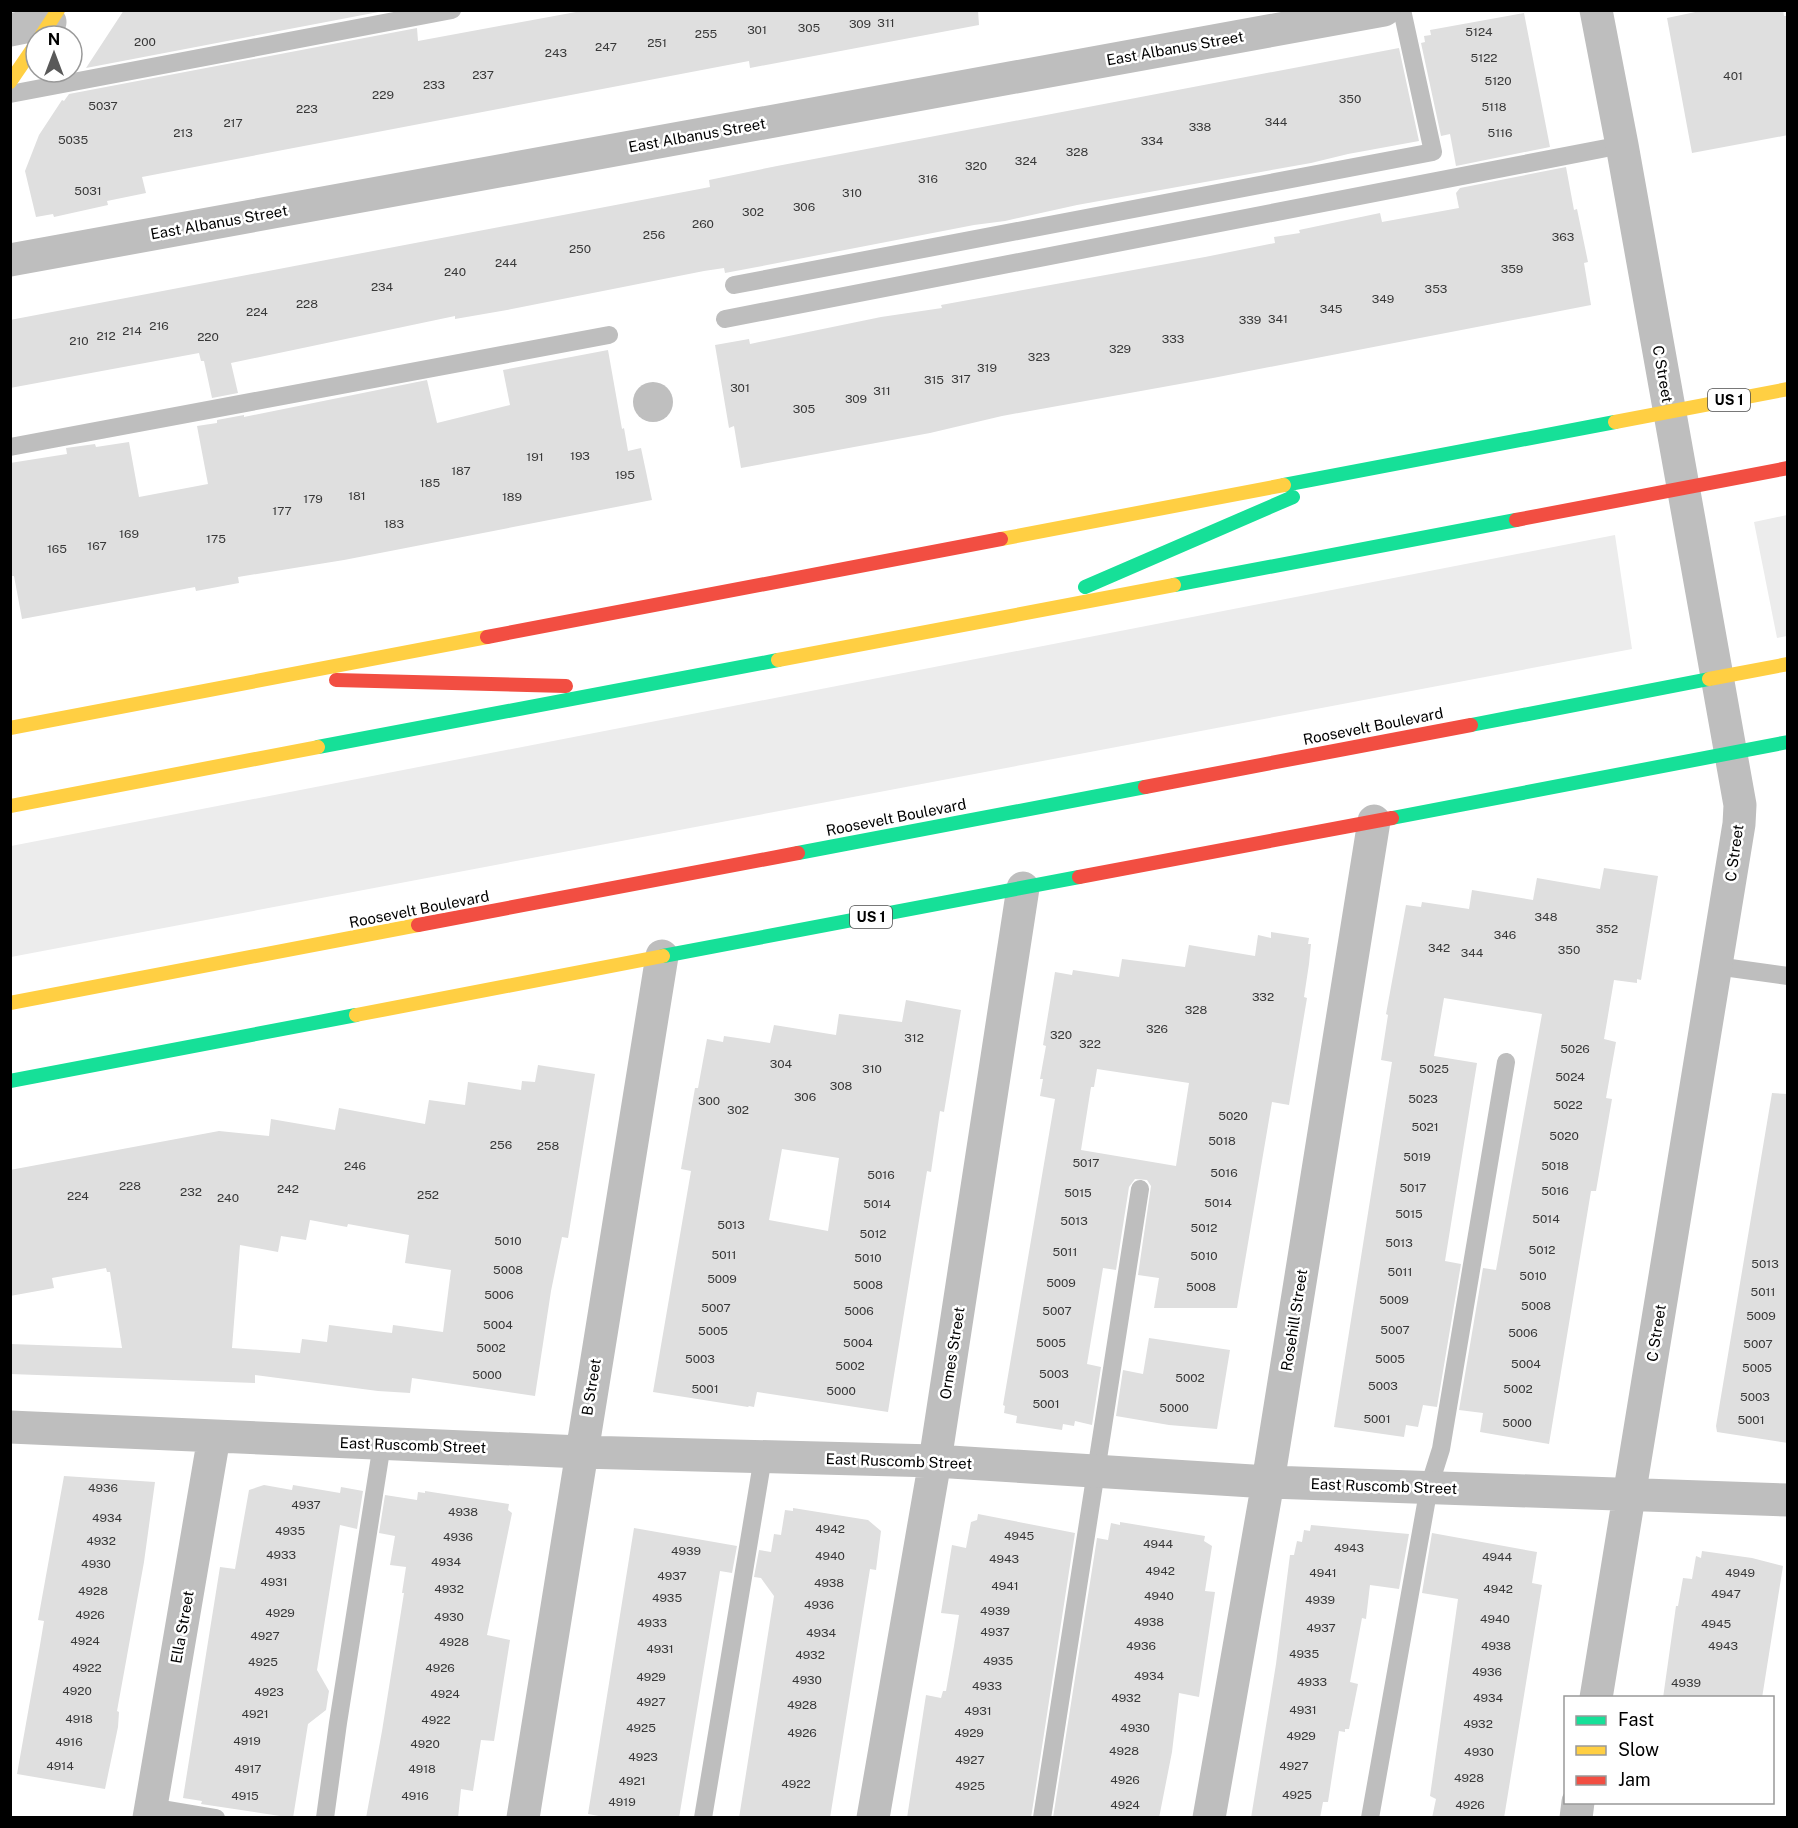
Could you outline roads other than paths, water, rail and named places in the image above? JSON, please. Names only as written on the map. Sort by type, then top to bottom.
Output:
[{"type":"main road","points":[[10,82],[24,61]]},
{"type":"main road","name":"US 1","points":[[10,728],[1788,389]]},
{"type":"main road","points":[[10,806],[1788,468]]},
{"type":"main road","points":[[1028,612],[1347,473]]},
{"type":"main road","name":"Roosevelt Boulevard","points":[[10,1003],[1788,664]]},
{"type":"main road","points":[[273,678],[628,688]]},
{"type":"main road","name":"US 1","points":[[10,1081],[1788,742]]},
{"type":"street","name":"East Albanus Street","points":[[10,260],[1384,10]]},
{"type":"street","name":"C Street","points":[[1596,10],[1740,805],[1739,824],[1596,1696]]},
{"type":"street","name":"Rosehill Street","points":[[1209,1818],[1268,1482],[1374,821]]},
{"type":"street","name":"Ormes Street","points":[[873,1818],[935,1461],[1023,888]]},
{"type":"street","name":"B Street","points":[[522,1818],[662,956]]},
{"type":"street","name":"East Ruscomb Street","points":[[10,1427],[581,1452],[935,1461],[1096,1469],[1268,1482],[1788,1500]]},
{"type":"street","name":"Ella Street","points":[[150,1812],[214,1437]]},
{"type":"lane","points":[[10,94],[452,10]]},
{"type":"lane","points":[[734,285],[1433,152],[1402,10]]},
{"type":"lane","points":[[725,319],[1622,145]]},
{"type":"lane","points":[[10,447],[609,335]]},
{"type":"lane","points":[[1716,966],[1788,976]]},
{"type":"lane","points":[[1370,1818],[1429,1487],[1441,1449],[1506,1062]]},
{"type":"lane","points":[[1042,1818],[1140,1189]]},
{"type":"lane","points":[[325,1818],[382,1444]]},
{"type":"lane","points":[[703,1818],[764,1457]]},
{"type":"lane","points":[[150,1812],[216,1818]]}]
